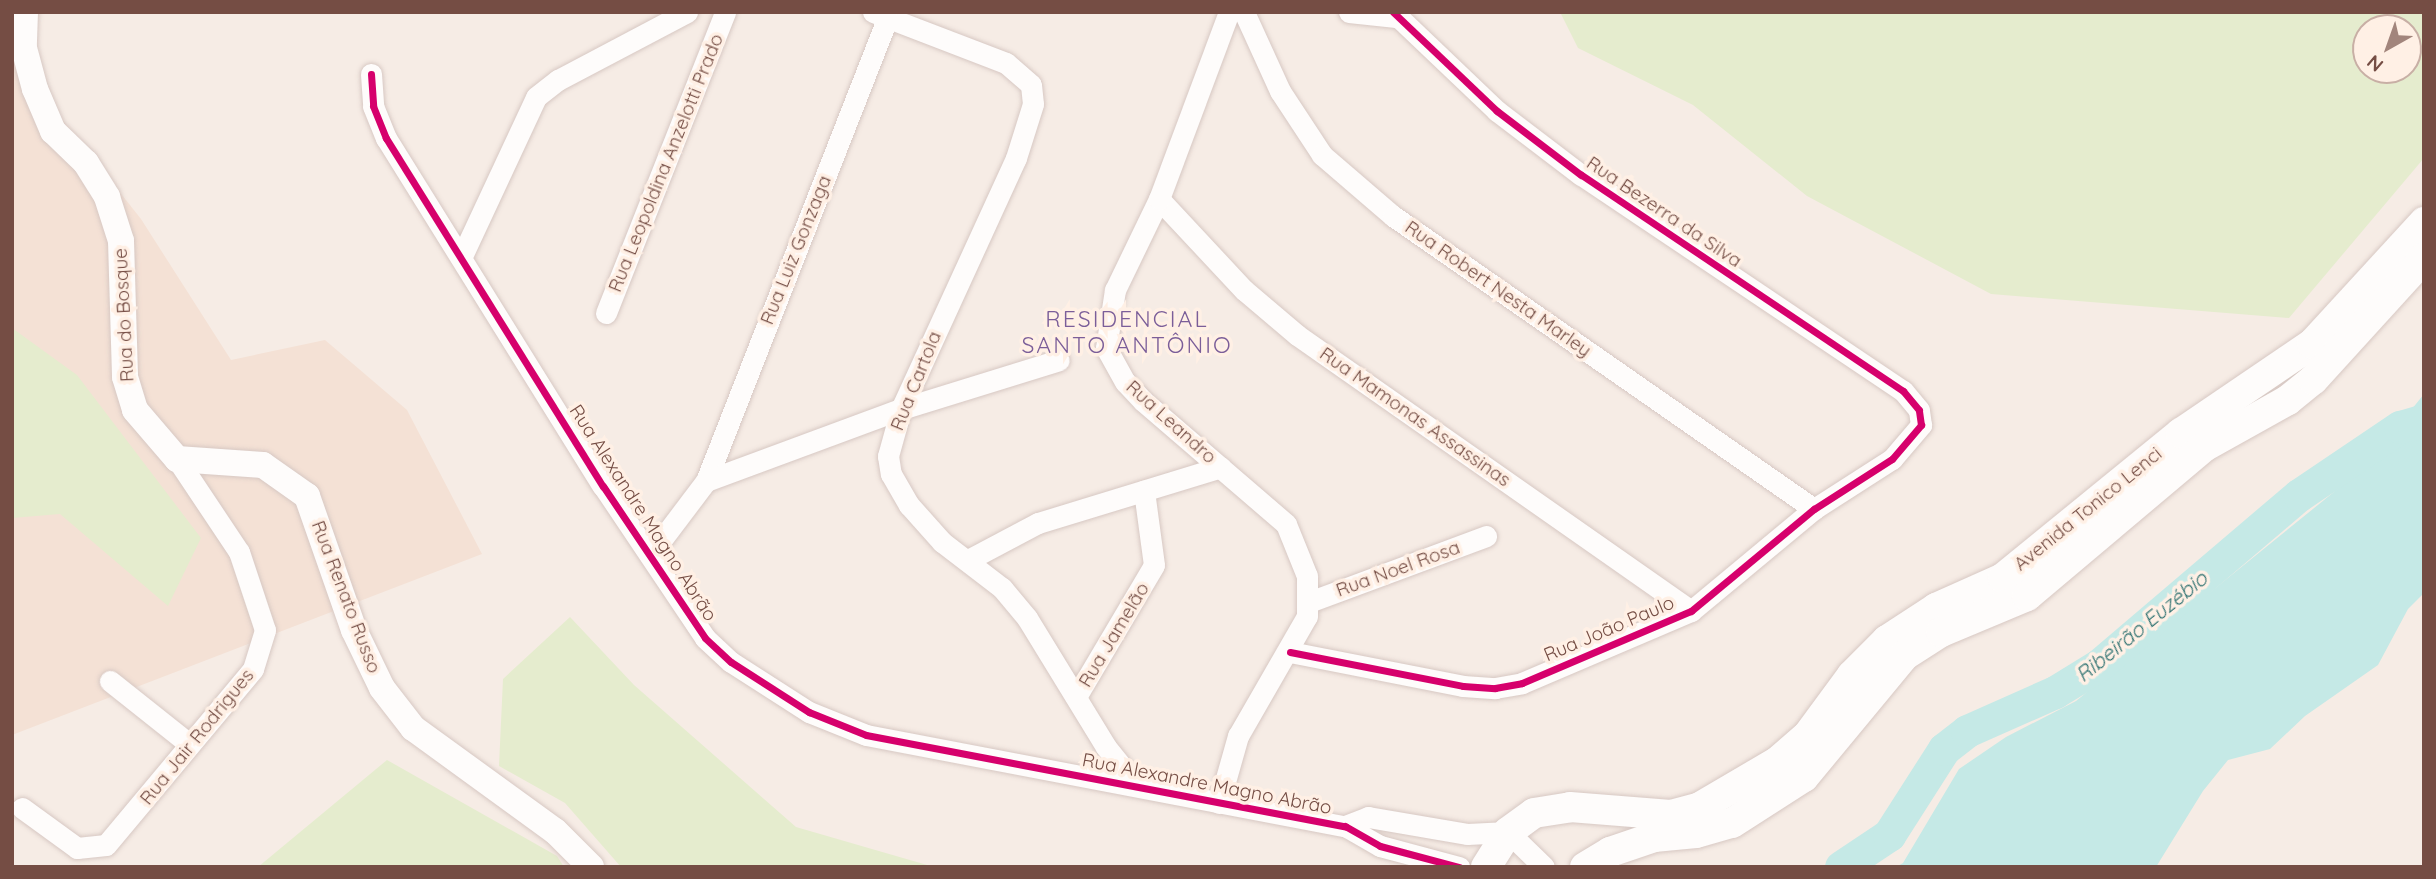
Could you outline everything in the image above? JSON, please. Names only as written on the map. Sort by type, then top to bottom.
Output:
[{"type":"main road","name":"Avenida Tonico Lenci","points":[[1486,867],[1508,832],[1522,818],[1570,807],[1671,815],[1700,807],[1778,761],[1808,735],[1852,676],[1887,640],[1936,608],[2004,578],[2181,433],[2312,344],[2424,222]]},
{"type":"main road","name":"Avenida Tonico Lenci","points":[[1585,867],[1610,852],[1654,837],[1696,833],[1732,823],[1804,778],[1905,655],[1941,632],[2028,596],[2204,447],[2288,400],[2313,380],[2424,258]]},
{"type":"street","points":[[461,256],[536,97],[558,80],[687,12]]},
{"type":"street","name":"Rua Leopoldina Anzelotti Prado","points":[[606,313],[725,12]]},
{"type":"street","name":"Rua Leandro","points":[[1229,12],[1159,199],[1115,290],[1107,348],[1134,391],[1286,524],[1307,576],[1310,602]]},
{"type":"street","name":"Rua Robert Nesta Marley","points":[[1244,12],[1280,91],[1322,155],[1393,216],[1814,509]]},
{"type":"street","points":[[1349,12],[1394,14]]},
{"type":"street","name":"Rua Bezerra da Silva","points":[[1394,14],[1497,111],[1581,175],[1902,391],[1919,410],[1921,425]]},
{"type":"street","name":"Rua Cartola","points":[[880,16],[1006,63],[1031,85],[1033,104],[1016,158],[901,409],[888,456],[891,474],[925,523],[1002,588],[1027,618],[1106,747],[1135,783]]},
{"type":"street","name":"Rua Luiz Gonzaga","points":[[650,555],[706,481],[880,16]]},
{"type":"street","name":"Rua do Bosque","points":[[20,19],[35,89],[53,131],[86,163],[107,197],[121,241],[129,399],[177,459]]},
{"type":"street","name":"Rua Alexandre Magno Abrão","points":[[371,74],[373,106],[386,138],[650,555],[705,638],[731,662],[809,712],[904,745],[1135,783],[1219,803],[1345,826]]},
{"type":"street","name":"Rua Mamonas Assassinas","points":[[1159,199],[1244,290],[1297,335],[1691,611]]},
{"type":"street","points":[[706,481],[901,409],[1059,360]]},
{"type":"street","name":"Rua João Paulo","points":[[1290,652],[1463,686],[1495,688],[1534,678],[1691,611],[1814,509],[1892,459],[1921,425]]},
{"type":"street","name":"Rua Jair Rodrigues","points":[[22,808],[77,848],[106,845],[188,743],[253,669],[265,630],[240,552],[177,459]]},
{"type":"street","name":"Rua Renato Russo","points":[[177,459],[263,465],[307,496],[354,630],[382,688],[413,728],[555,831],[591,867]]},
{"type":"street","points":[[968,560],[1038,523],[1221,467]]},
{"type":"street","name":"Rua Jamelão","points":[[1076,696],[1154,565],[1144,491]]},
{"type":"street","name":"Rua Noel Rosa","points":[[1310,602],[1486,536]]},
{"type":"street","points":[[1219,803],[1242,727],[1290,652],[1310,602]]},
{"type":"street","points":[[110,681],[188,743]]},
{"type":"street","points":[[1345,826],[1368,817],[1467,834],[1508,832],[1544,867]]},
{"type":"street","points":[[1345,826],[1371,843],[1459,867]]},
{"type":"street","points":[[1422,856],[1424,827]]},
{"type":"shaded area","points":[[12,56],[141,219],[231,360],[325,340],[407,410],[482,554],[12,735]]},
{"type":"green space","points":[[1560,12],[2424,12],[2424,158],[2289,318],[1991,294],[1807,196],[1693,105],[1578,48]]},
{"type":"green space","points":[[12,328],[77,375],[201,538],[168,606],[60,514],[12,518]]},
{"type":"green space","points":[[570,617],[634,685],[796,827],[934,867],[621,867],[565,803],[499,766],[503,679]]},
{"type":"green space","points":[[387,760],[557,856],[564,867],[258,867]]},
{"type":"water","points":[[2424,394],[2424,593],[2408,609],[2378,665],[2305,716],[2270,749],[2228,760],[2203,791],[2156,867],[1896,867],[1903,863],[1959,769],[2006,737],[2076,701],[2366,466]]},
{"type":"waterway","name":"Ribeirão Euzébio","points":[[1841,867],[1889,835],[1944,749],[1967,731],[2055,692],[2099,665],[2299,495],[2400,427],[2424,420]]},
{"type":"cycle path","points":[[1290,652],[1463,686],[1495,688],[1522,683],[1691,611],[1814,509],[1892,459],[1921,425],[1919,410],[1903,391],[1581,175],[1497,111],[1393,12]]},
{"type":"cycle path","points":[[371,74],[373,106],[386,138],[603,486],[705,638],[731,662],[809,712],[866,735],[1345,826],[1380,846],[1459,867]]},
{"type":"district","name":"RESIDENCIAL SANTO ANTÔNIO","points":[[1127,332]]}]
